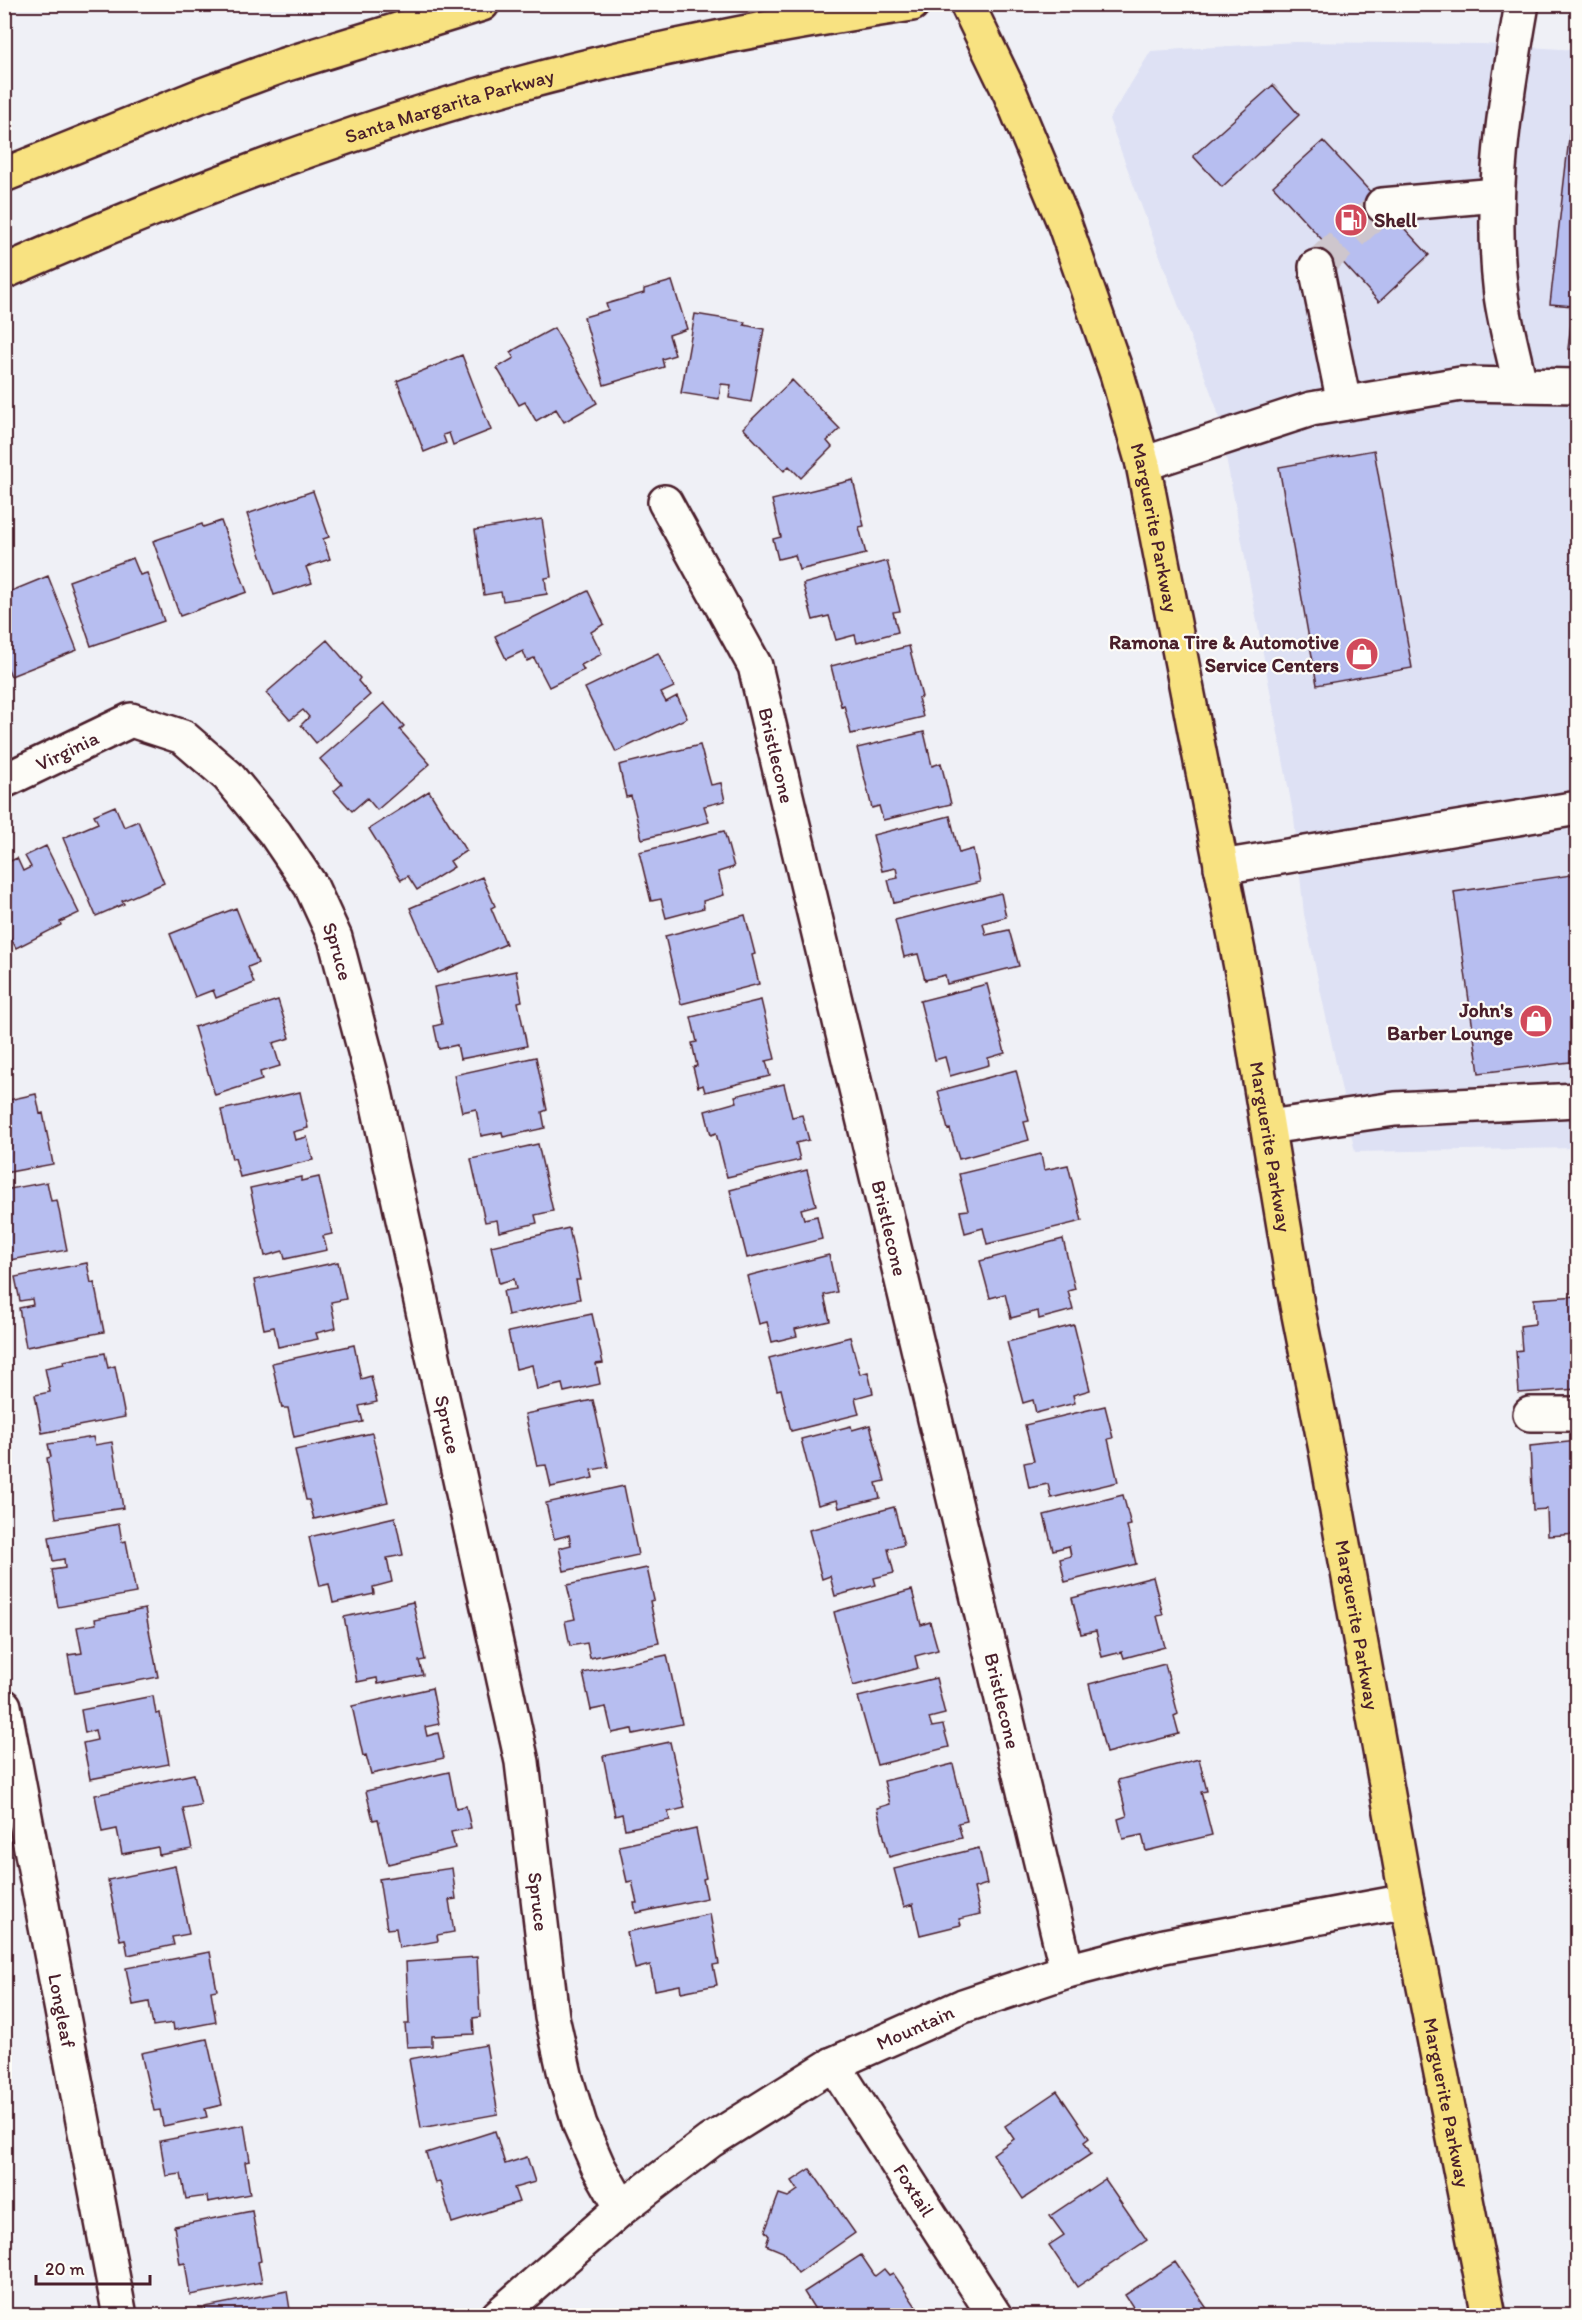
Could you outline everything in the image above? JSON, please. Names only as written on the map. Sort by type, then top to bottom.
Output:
[{"type":"main road","points":[[4,175],[179,104],[284,65],[482,4]]},
{"type":"main road","name":"Santa Margarita Parkway","points":[[4,272],[105,227],[293,155],[519,84],[719,38],[912,4]]},
{"type":"main road","name":"Marguerite Parkway","points":[[967,4],[1011,93],[1063,220],[1117,374],[1143,464],[1241,967],[1297,1305],[1327,1455],[1407,1901],[1489,2316]]},
{"type":"street","points":[[1520,385],[1501,296],[1497,195],[1504,107],[1522,4]]},
{"type":"street","points":[[1382,205],[1497,195]]},
{"type":"street","points":[[1316,267],[1344,403]]},
{"type":"street","points":[[1143,464],[1311,409],[1344,403],[1461,384],[1578,386]]},
{"type":"street","name":"Bristlecone","points":[[664,502],[755,666],[1067,1971]]},
{"type":"street","name":"Virginia","points":[[4,781],[131,720]]},
{"type":"street","name":"Spruce","points":[[131,720],[183,737],[228,776],[275,833],[311,886],[335,938],[372,1078],[522,1762],[554,2027],[580,2125],[598,2166],[622,2208]]},
{"type":"street","points":[[1221,867],[1578,808]]},
{"type":"street","points":[[1268,1127],[1395,1109],[1578,1100]]},
{"type":"street","points":[[1530,1414],[1578,1414]]},
{"type":"street","name":"Longleaf","points":[[4,1706],[120,2316]]},
{"type":"street","name":"Mountain","points":[[498,2316],[622,2208],[710,2141],[832,2064],[963,2006],[1067,1971],[1164,1946],[1407,1901]]},
{"type":"street","name":"Foxtail","points":[[832,2064],[995,2316]]},
{"type":"shaded area","points":[[1295,42],[1483,44],[1577,50],[1577,1148],[1355,1152],[1304,914],[1294,818],[1217,409],[1109,119],[1151,51]]},
{"type":"building","points":[[1273,85],[1299,115],[1222,187],[1193,156]]},
{"type":"building","points":[[1578,107],[1578,350],[1568,349],[1573,306],[1550,304],[1572,112]]},
{"type":"building","name":"Shell","points":[[1323,141],[1429,255],[1379,302],[1273,186]]},
{"type":"building","points":[[672,281],[687,329],[669,335],[675,355],[662,359],[664,367],[604,385],[584,317],[608,310],[606,304],[644,293],[644,289]]},
{"type":"building","points":[[695,314],[745,322],[744,325],[764,329],[751,402],[729,398],[731,385],[721,384],[719,399],[681,393]]},
{"type":"building","points":[[554,328],[597,403],[564,422],[556,409],[536,421],[525,402],[519,405],[497,368],[514,358],[510,352]]},
{"type":"building","points":[[462,355],[491,430],[453,445],[449,433],[443,435],[446,443],[424,452],[397,381]]},
{"type":"building","points":[[792,380],[840,429],[827,441],[832,447],[801,478],[789,466],[784,471],[743,428]]},
{"type":"building","points":[[1374,450],[1412,668],[1317,685],[1279,467]]},
{"type":"building","points":[[853,480],[864,526],[859,527],[866,554],[799,570],[795,555],[778,559],[773,539],[781,537],[772,500]]},
{"type":"building","points":[[313,491],[329,537],[323,539],[330,559],[306,567],[312,583],[274,595],[247,514]]},
{"type":"building","points":[[542,519],[551,577],[545,578],[547,594],[503,601],[501,592],[484,595],[475,530]]},
{"type":"building","points":[[221,521],[247,592],[180,616],[153,541],[202,524],[203,527]]},
{"type":"building","points":[[133,558],[140,575],[147,573],[164,621],[91,646],[69,581]]},
{"type":"building","points":[[887,561],[900,611],[893,612],[898,632],[857,643],[855,635],[836,640],[829,616],[813,620],[803,584]]},
{"type":"building","points":[[48,576],[77,650],[11,676],[4,660],[4,594]]},
{"type":"building","points":[[588,591],[604,624],[591,632],[602,654],[581,665],[584,670],[549,687],[534,658],[527,661],[523,651],[506,659],[495,636]]},
{"type":"building","points":[[327,640],[360,678],[358,681],[370,695],[316,743],[301,725],[309,717],[303,710],[290,720],[266,693]]},
{"type":"building","points":[[909,646],[922,697],[918,698],[923,717],[851,734],[831,666]]},
{"type":"building","points":[[658,653],[674,687],[661,693],[666,702],[677,696],[687,718],[616,752],[585,688]]},
{"type":"building","points":[[384,703],[404,726],[400,730],[430,764],[377,810],[367,798],[352,811],[334,791],[342,784],[320,759]]},
{"type":"building","points":[[924,732],[932,766],[941,763],[951,804],[883,820],[879,806],[872,808],[857,748]]},
{"type":"building","points":[[700,745],[711,785],[721,783],[725,801],[704,806],[709,822],[642,839],[631,796],[626,797],[619,765]]},
{"type":"building","points":[[429,791],[466,851],[450,861],[454,867],[417,890],[408,876],[401,880],[369,829]]},
{"type":"building","points":[[115,806],[124,827],[138,821],[164,883],[122,901],[124,904],[96,916],[63,838],[98,823],[94,815]]},
{"type":"building","points":[[950,816],[959,853],[973,849],[980,882],[894,903],[888,880],[898,878],[896,868],[882,871],[873,835]]},
{"type":"building","points":[[724,831],[734,867],[718,872],[724,895],[703,901],[704,908],[666,918],[661,899],[651,901],[639,852]]},
{"type":"building","points":[[46,846],[79,913],[16,948],[4,925],[4,864],[17,858],[23,871],[31,867],[25,856]]},
{"type":"building","points":[[1578,874],[1578,1061],[1479,1073],[1454,892]]},
{"type":"building","points":[[482,877],[495,906],[491,908],[506,944],[438,973],[410,908]]},
{"type":"building","points":[[1001,893],[1006,917],[983,923],[986,935],[1009,930],[1019,966],[947,984],[945,975],[925,980],[918,954],[904,957],[895,920]]},
{"type":"building","points":[[236,908],[258,963],[248,967],[254,983],[216,998],[213,990],[195,997],[170,934]]},
{"type":"building","points":[[745,915],[755,954],[752,955],[759,984],[681,1004],[665,936]]},
{"type":"building","points":[[516,971],[522,1001],[518,1002],[527,1046],[460,1059],[457,1045],[439,1049],[434,1026],[442,1024],[434,987]]},
{"type":"building","points":[[987,984],[1005,1053],[988,1058],[989,1065],[950,1076],[945,1057],[935,1060],[920,1001]]},
{"type":"building","points":[[278,1000],[290,1038],[273,1043],[280,1066],[260,1072],[262,1080],[215,1095],[194,1027]]},
{"type":"building","points":[[761,1000],[775,1059],[766,1061],[770,1076],[705,1092],[703,1085],[698,1087],[693,1067],[697,1066],[692,1043],[697,1042],[691,1017]]},
{"type":"building","points":[[536,1057],[547,1110],[542,1112],[545,1128],[503,1137],[502,1132],[481,1136],[476,1109],[462,1112],[454,1075]]},
{"type":"building","points":[[1016,1070],[1029,1121],[1024,1122],[1029,1140],[959,1159],[950,1129],[948,1130],[938,1091]]},
{"type":"building","points":[[784,1084],[792,1117],[802,1115],[809,1140],[796,1143],[800,1160],[727,1177],[716,1133],[711,1135],[705,1111],[737,1102],[735,1096]]},
{"type":"building","points":[[300,1092],[308,1128],[293,1132],[295,1140],[307,1137],[313,1160],[240,1177],[235,1158],[232,1159],[221,1110]]},
{"type":"building","points":[[36,1094],[40,1114],[43,1113],[53,1164],[4,1173],[4,1101]]},
{"type":"building","points":[[538,1144],[553,1211],[535,1215],[537,1223],[499,1232],[497,1220],[485,1222],[471,1159]]},
{"type":"building","points":[[1041,1154],[1044,1170],[1068,1165],[1082,1221],[987,1244],[983,1228],[965,1233],[960,1211],[968,1210],[959,1174]]},
{"type":"building","points":[[807,1170],[816,1205],[801,1209],[804,1219],[817,1216],[822,1239],[747,1258],[730,1190]]},
{"type":"building","points":[[301,1177],[301,1181],[319,1177],[332,1234],[323,1236],[327,1250],[285,1259],[283,1251],[265,1256],[250,1188]]},
{"type":"building","points":[[47,1182],[51,1201],[57,1200],[67,1250],[4,1261],[4,1190]]},
{"type":"building","points":[[569,1228],[580,1280],[576,1280],[580,1299],[508,1315],[503,1291],[516,1289],[514,1279],[499,1283],[491,1246]]},
{"type":"building","points":[[1063,1239],[1075,1289],[1068,1291],[1073,1310],[1039,1319],[1038,1311],[1011,1318],[1005,1294],[990,1298],[980,1261]]},
{"type":"building","points":[[829,1255],[837,1292],[824,1295],[830,1321],[795,1329],[797,1336],[772,1342],[767,1322],[759,1324],[747,1276]]},
{"type":"building","points":[[338,1262],[346,1299],[331,1302],[336,1328],[316,1333],[318,1339],[278,1347],[274,1327],[264,1329],[254,1280]]},
{"type":"building","points":[[87,1263],[91,1283],[94,1282],[104,1332],[26,1347],[19,1308],[33,1305],[32,1299],[20,1301],[15,1277]]},
{"type":"building","points":[[1578,1296],[1578,1389],[1519,1393],[1516,1351],[1522,1350],[1520,1326],[1535,1324],[1534,1299]]},
{"type":"building","points":[[592,1314],[603,1363],[596,1364],[600,1384],[564,1392],[562,1384],[537,1390],[532,1365],[516,1369],[508,1332]]},
{"type":"building","points":[[1074,1325],[1090,1390],[1073,1395],[1075,1403],[1036,1413],[1033,1400],[1023,1403],[1007,1342]]},
{"type":"building","points":[[850,1337],[860,1374],[868,1372],[873,1393],[855,1398],[859,1414],[791,1431],[781,1389],[777,1390],[769,1358]]},
{"type":"building","points":[[354,1345],[361,1379],[371,1376],[377,1402],[359,1406],[363,1422],[294,1437],[288,1408],[282,1408],[272,1363]]},
{"type":"building","points":[[105,1353],[108,1368],[115,1366],[125,1417],[42,1433],[35,1395],[50,1392],[45,1368],[64,1364],[63,1361]]},
{"type":"building","points":[[593,1400],[608,1467],[591,1470],[593,1478],[551,1487],[546,1465],[537,1466],[525,1414]]},
{"type":"building","points":[[1105,1406],[1113,1438],[1108,1439],[1118,1482],[1051,1498],[1048,1484],[1029,1488],[1024,1463],[1034,1461],[1025,1425]]},
{"type":"building","points":[[870,1425],[885,1481],[876,1483],[880,1498],[839,1508],[837,1500],[818,1505],[801,1439],[851,1426],[852,1430]]},
{"type":"building","points":[[372,1433],[388,1502],[314,1519],[309,1500],[306,1500],[295,1450]]},
{"type":"building","points":[[93,1437],[95,1445],[112,1442],[123,1508],[56,1518],[47,1458],[51,1457],[48,1444]]},
{"type":"building","points":[[1578,1441],[1578,1534],[1548,1536],[1547,1509],[1533,1510],[1530,1446]]},
{"type":"building","points":[[624,1486],[638,1555],[564,1571],[559,1548],[571,1545],[569,1535],[554,1539],[546,1503]]},
{"type":"building","points":[[1123,1495],[1131,1525],[1127,1526],[1136,1564],[1065,1582],[1060,1559],[1071,1556],[1069,1546],[1053,1550],[1044,1515]]},
{"type":"building","points":[[894,1507],[904,1545],[888,1549],[894,1573],[874,1578],[876,1585],[835,1596],[830,1576],[822,1579],[809,1530]]},
{"type":"building","points":[[395,1517],[403,1555],[387,1558],[392,1582],[373,1587],[374,1594],[333,1603],[329,1584],[320,1586],[309,1537]]},
{"type":"building","points":[[119,1524],[122,1542],[126,1541],[136,1593],[58,1607],[52,1570],[65,1568],[64,1559],[53,1561],[49,1537]]},
{"type":"building","points":[[647,1568],[654,1600],[650,1601],[659,1643],[590,1658],[587,1643],[570,1646],[565,1621],[575,1619],[567,1585]]},
{"type":"building","points":[[1153,1577],[1163,1615],[1157,1616],[1165,1647],[1124,1658],[1122,1652],[1102,1657],[1096,1631],[1081,1634],[1072,1598]]},
{"type":"building","points":[[912,1590],[921,1625],[930,1622],[938,1650],[915,1656],[918,1668],[853,1686],[834,1612]]},
{"type":"building","points":[[413,1602],[425,1660],[419,1661],[423,1675],[378,1684],[377,1678],[357,1682],[344,1617]]},
{"type":"building","points":[[145,1609],[158,1677],[75,1693],[68,1655],[82,1653],[77,1627],[96,1624],[95,1619]]},
{"type":"building","points":[[667,1655],[682,1724],[633,1734],[632,1729],[612,1733],[606,1707],[591,1710],[583,1673]]},
{"type":"building","points":[[1165,1664],[1178,1714],[1174,1716],[1179,1734],[1106,1753],[1089,1684]]},
{"type":"building","points":[[936,1678],[945,1714],[929,1718],[932,1727],[943,1725],[949,1747],[877,1765],[858,1697]]},
{"type":"building","points":[[432,1688],[439,1724],[425,1727],[427,1736],[438,1733],[444,1758],[371,1774],[366,1755],[363,1756],[352,1706]]},
{"type":"building","points":[[153,1696],[156,1714],[160,1713],[169,1764],[90,1779],[83,1743],[97,1740],[95,1730],[85,1733],[81,1710]]},
{"type":"building","points":[[670,1742],[685,1808],[668,1812],[670,1820],[625,1829],[622,1814],[615,1816],[603,1756]]},
{"type":"building","points":[[1199,1759],[1207,1791],[1201,1792],[1212,1835],[1146,1851],[1142,1835],[1123,1839],[1118,1819],[1127,1816],[1118,1780]]},
{"type":"building","points":[[953,1764],[967,1821],[958,1823],[962,1838],[889,1857],[877,1808],[890,1804],[884,1781]]},
{"type":"building","points":[[449,1772],[456,1808],[466,1806],[471,1828],[451,1832],[455,1848],[388,1864],[378,1819],[373,1820],[366,1791]]},
{"type":"building","points":[[194,1774],[201,1805],[183,1808],[192,1849],[159,1855],[158,1847],[122,1854],[117,1829],[102,1832],[95,1795]]},
{"type":"building","points":[[696,1829],[706,1878],[703,1879],[707,1898],[636,1913],[634,1903],[637,1903],[632,1881],[627,1882],[619,1846]]},
{"type":"building","points":[[979,1848],[987,1884],[974,1888],[980,1914],[959,1919],[961,1925],[920,1935],[913,1904],[904,1907],[894,1869]]},
{"type":"building","points":[[175,1866],[189,1934],[172,1937],[174,1945],[128,1955],[125,1939],[120,1940],[108,1880]]},
{"type":"building","points":[[452,1868],[456,1899],[449,1900],[454,1932],[437,1935],[438,1941],[399,1948],[396,1928],[387,1929],[379,1879]]},
{"type":"building","points":[[710,1914],[719,1964],[713,1965],[717,1985],[681,1992],[680,1985],[655,1990],[650,1965],[635,1969],[627,1932]]},
{"type":"building","points":[[210,1952],[217,1990],[211,1991],[216,2022],[174,2030],[173,2023],[153,2026],[149,2002],[133,2005],[126,1968]]},
{"type":"building","points":[[477,1957],[480,2017],[473,2018],[474,2034],[432,2036],[432,2046],[407,2047],[405,2024],[409,2024],[406,1962]]},
{"type":"building","points":[[207,2039],[222,2105],[205,2109],[207,2117],[163,2126],[160,2110],[154,2111],[141,2053]]},
{"type":"building","points":[[486,2045],[498,2114],[421,2128],[409,2059]]},
{"type":"building","points":[[1057,2091],[1089,2138],[1084,2142],[1091,2154],[1023,2199],[993,2154],[1014,2139],[1005,2126]]},
{"type":"building","points":[[244,2125],[250,2161],[245,2162],[250,2194],[208,2202],[207,2196],[186,2199],[181,2174],[166,2176],[160,2141]]},
{"type":"building","points":[[495,2131],[505,2164],[527,2157],[535,2182],[514,2188],[519,2202],[452,2223],[440,2182],[435,2183],[426,2153]]},
{"type":"building","points":[[810,2169],[855,2233],[798,2273],[783,2252],[766,2245],[769,2236],[765,2231],[779,2194],[788,2197],[798,2190],[792,2181]]},
{"type":"building","points":[[1105,2179],[1147,2240],[1077,2287],[1049,2245],[1064,2235],[1050,2216]]},
{"type":"building","points":[[252,2211],[261,2261],[258,2262],[262,2282],[190,2295],[185,2263],[180,2264],[174,2226]]},
{"type":"building","points":[[861,2255],[875,2276],[884,2269],[889,2275],[893,2273],[917,2308],[906,2316],[819,2316],[804,2292]]},
{"type":"building","points":[[1175,2262],[1208,2310],[1204,2312],[1206,2316],[1121,2316],[1133,2307],[1125,2295]]},
{"type":"building","points":[[287,2291],[291,2316],[206,2316],[205,2307]]},
{"type":"tunnel","points":[[1316,267],[1382,205]]},
{"type":"place","name":"Shell","points":[[1351,220]]},
{"type":"place","name":"Ramona Tire & Automotive Service Centers","points":[[1362,654]]},
{"type":"place","name":"John's Barber Lounge","points":[[1536,1021]]}]
